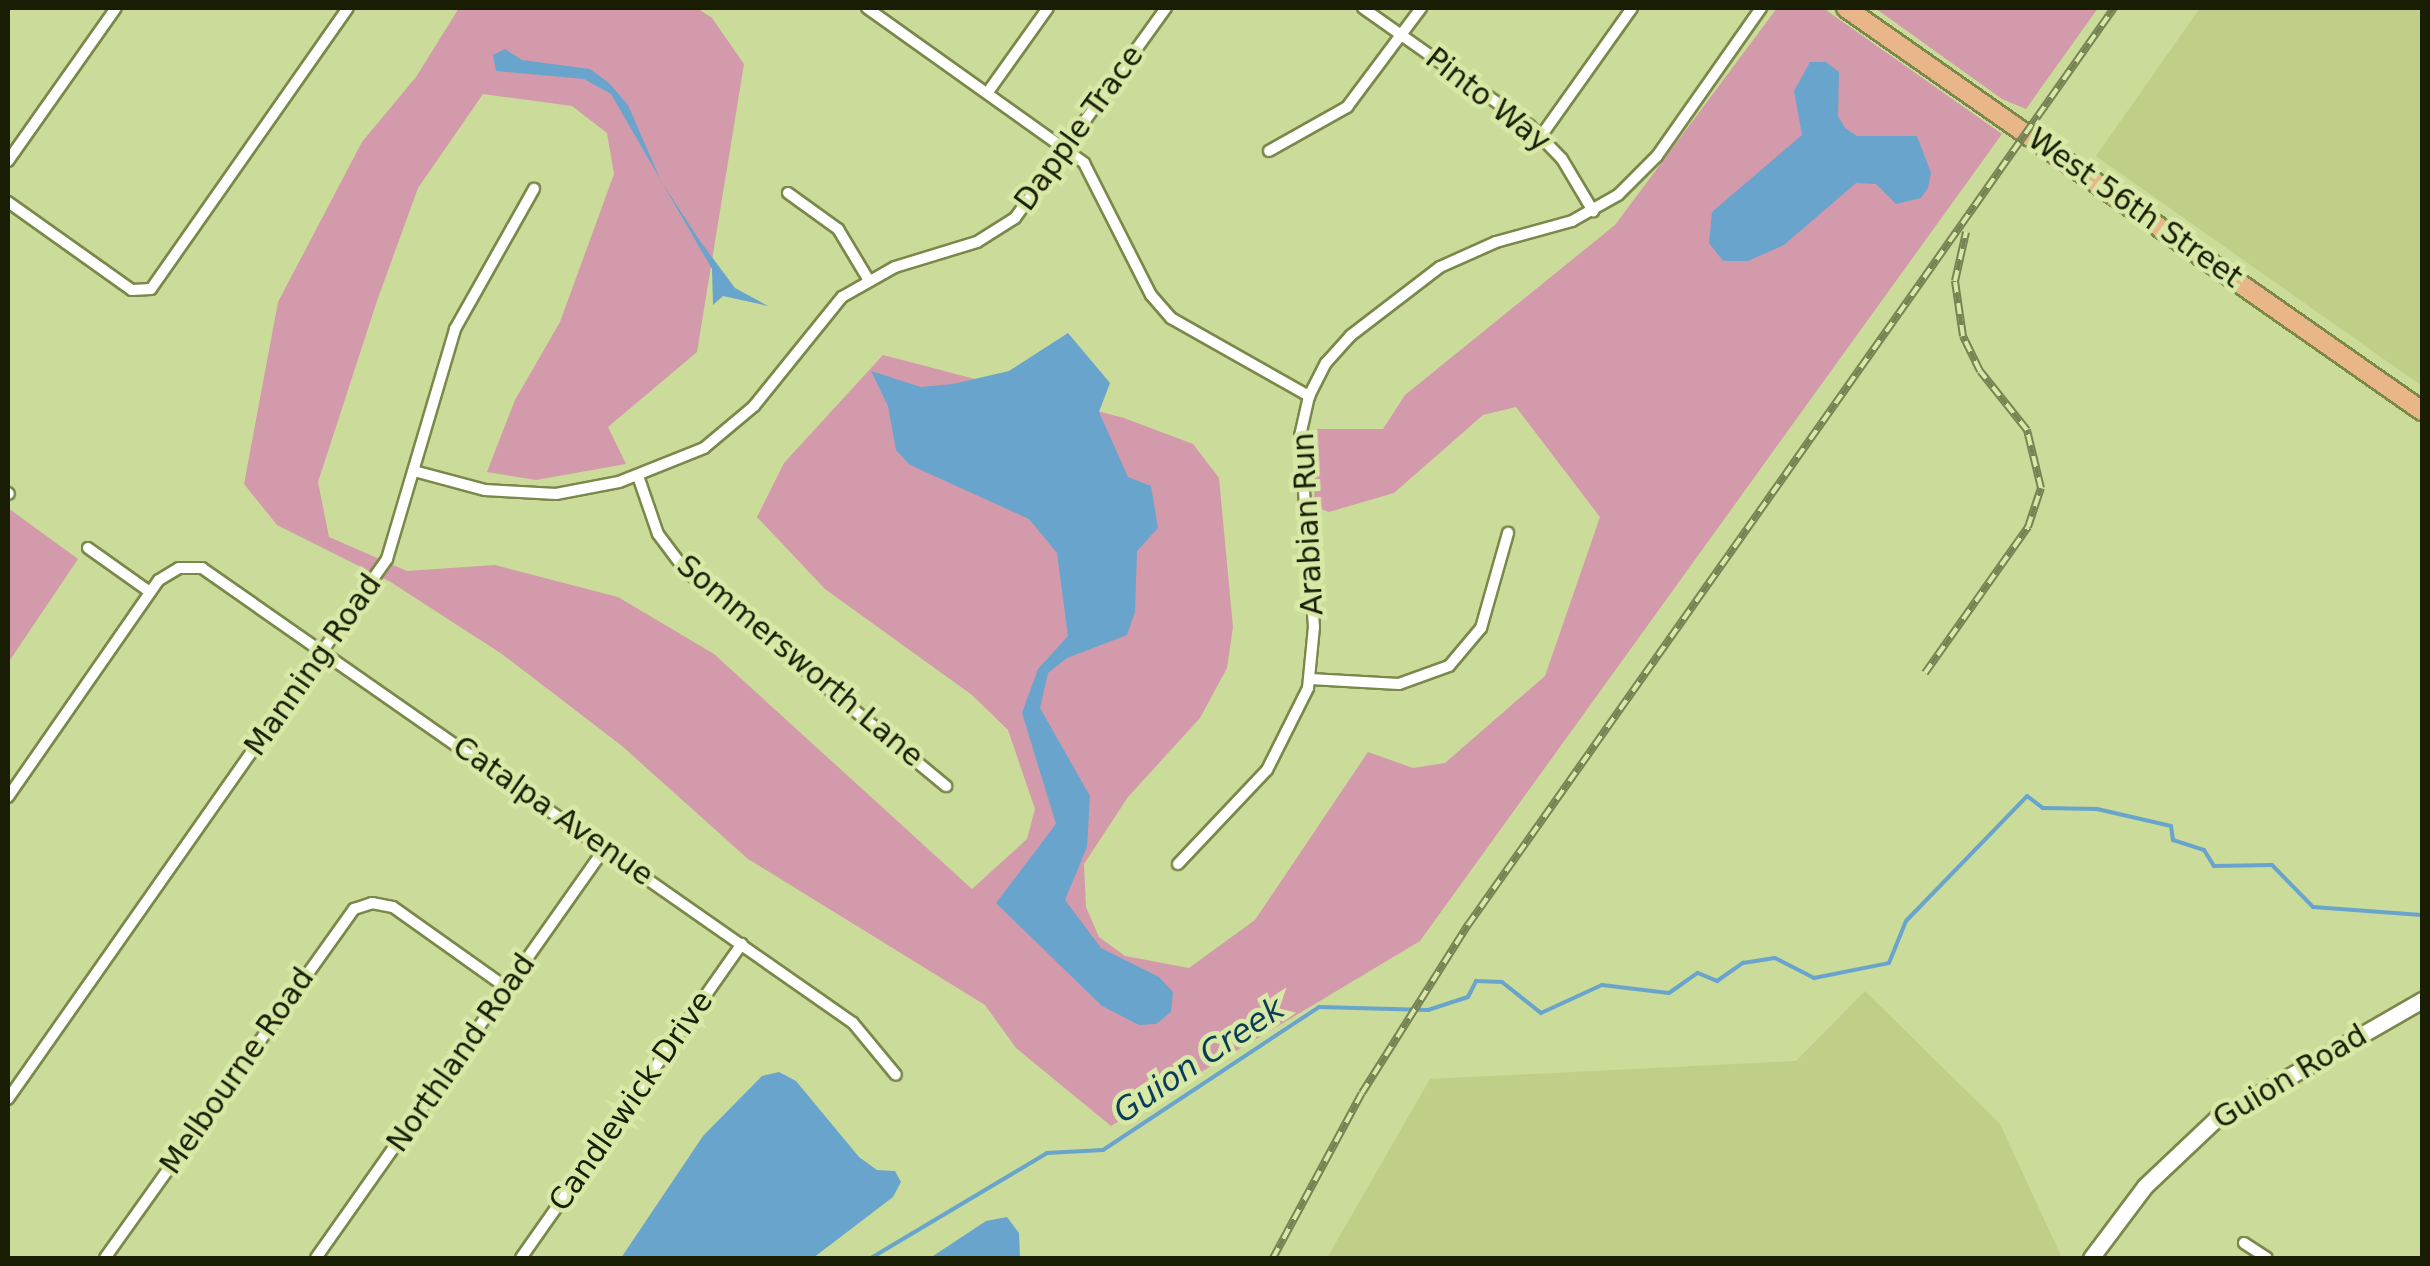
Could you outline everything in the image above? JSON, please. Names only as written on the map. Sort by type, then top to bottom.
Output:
[{"type":"main road","name":"West 56th Street","points":[[1846,8],[2422,411]]},
{"type":"street","points":[[8,161],[116,8]]},
{"type":"street","points":[[8,202],[132,290],[146,290],[348,8]]},
{"type":"street","points":[[867,8],[988,92],[1096,178],[1151,294],[1171,318],[1309,396]]},
{"type":"street","points":[[988,92],[1048,8]]},
{"type":"street","name":"Dapple Trace","points":[[414,470],[530,495],[638,476],[687,458],[736,424],[816,322],[868,279],[998,230],[1027,204],[1166,8]]},
{"type":"street","name":"Pinto Way","points":[[1363,8],[1542,136],[1563,160],[1592,211]]},
{"type":"street","points":[[1270,151],[1343,111],[1421,8]]},
{"type":"street","points":[[1542,136],[1632,8]]},
{"type":"street","name":"Arabian Run","points":[[1178,864],[1273,761],[1310,678],[1314,622],[1300,446],[1309,396],[1339,347],[1428,275],[1496,242],[1592,211],[1651,163],[1762,8]]},
{"type":"street","name":"Manning Road","points":[[8,1098],[387,559],[460,318],[534,189]]},
{"type":"street","points":[[788,193],[838,228],[868,279]]},
{"type":"street","name":"Sommersworth Lane","points":[[638,476],[658,534],[685,570],[946,786]]},
{"type":"street","points":[[1310,678],[1399,684],[1449,666],[1480,628],[1508,532]]},
{"type":"street","points":[[8,797],[150,592],[88,548]]},
{"type":"street","name":"Catalpa Avenue","points":[[150,592],[168,572],[195,566],[323,650],[853,1022],[896,1075]]},
{"type":"street","name":"Northland Road","points":[[316,1258],[605,848]]},
{"type":"street","name":"Melbourne Road","points":[[105,1258],[344,918],[363,904],[381,903],[506,988]]},
{"type":"street","name":"Candlewick Drive","points":[[521,1258],[742,944]]},
{"type":"street","name":"Guion Road","points":[[2090,1258],[2145,1186],[2217,1118],[2422,1000]]},
{"type":"street","points":[[2244,1243],[2266,1258]]},
{"type":"shaded area","points":[[459,8],[697,8],[712,18],[744,64],[697,352],[608,427],[626,464],[536,480],[487,472],[515,400],[560,322],[614,174],[607,133],[572,106],[483,94],[418,188],[377,301],[318,482],[329,537],[407,571],[495,565],[618,597],[714,654],[972,889],[1027,839],[1035,809],[1008,730],[972,695],[825,589],[757,517],[784,463],[883,355],[1124,418],[1193,444],[1219,478],[1233,627],[1227,668],[1200,718],[1128,797],[1084,864],[1086,907],[1099,937],[1125,956],[1189,968],[1255,920],[1368,752],[1413,768],[1445,763],[1545,676],[1600,517],[1516,407],[1483,415],[1394,493],[1329,512],[1314,506],[1317,429],[1383,429],[1405,395],[1615,225],[1777,8],[1823,8],[2002,134],[1420,941],[1111,1126],[1016,1048],[985,1005],[748,859],[622,746],[502,654],[389,581],[277,525],[244,484],[278,302],[362,142],[416,77]]},
{"type":"shaded area","points":[[1875,8],[2098,8],[2026,109],[2002,99]]},
{"type":"shaded area","points":[[2200,8],[2422,8],[2422,386],[2096,156]]},
{"type":"shaded area","points":[[8,508],[78,559],[8,663]]},
{"type":"shaded area","points":[[1865,991],[2000,1124],[2062,1258],[1327,1258],[1430,1079],[1796,1061]]},
{"type":"water","points":[[505,49],[522,60],[590,69],[609,83],[628,105],[660,180],[611,94],[584,79],[496,71],[493,55]]},
{"type":"water","points":[[1810,62],[1826,62],[1839,72],[1838,116],[1845,128],[1857,136],[1917,136],[1931,173],[1928,188],[1921,198],[1896,204],[1876,184],[1856,183],[1784,245],[1748,261],[1723,261],[1709,243],[1712,212],[1802,135],[1794,91]]},
{"type":"water","points":[[663,184],[735,288],[768,306],[723,296],[713,305],[712,269]]},
{"type":"water","points":[[1068,333],[1110,383],[1099,412],[1128,477],[1151,486],[1158,528],[1137,551],[1135,612],[1127,635],[1067,658],[1048,673],[1040,708],[1090,796],[1087,847],[1065,900],[1101,948],[1159,977],[1173,992],[1171,1012],[1156,1024],[1139,1025],[1102,1006],[996,903],[1056,824],[1022,713],[1038,669],[1068,636],[1057,553],[1029,519],[910,465],[896,450],[888,406],[871,371],[921,387],[953,384],[1009,371]]},
{"type":"water","points":[[779,1072],[796,1081],[859,1157],[877,1170],[895,1171],[901,1182],[893,1197],[813,1258],[621,1258],[703,1136],[762,1076]]},
{"type":"water","points":[[1007,1217],[1019,1233],[1020,1258],[930,1258],[986,1221]]},
{"type":"waterway","name":"Guion Creek","points":[[871,1258],[1047,1153],[1103,1150],[1319,1007],[1428,1010],[1468,997],[1476,981],[1502,982],[1541,1013],[1602,985],[1669,993],[1698,973],[1717,981],[1743,963],[1775,958],[1814,978],[1889,963],[1906,921],[2027,796],[2043,808],[2097,809],[2171,826],[2173,840],[2204,850],[2214,866],[2272,865],[2313,907],[2422,915]]},
{"type":"railway","points":[[1273,1258],[1362,1093],[1468,925],[2114,8]]},
{"type":"railway","points":[[1925,673],[2028,527],[2041,488],[2027,430],[1980,371],[1963,336],[1955,281],[1966,232]]}]
